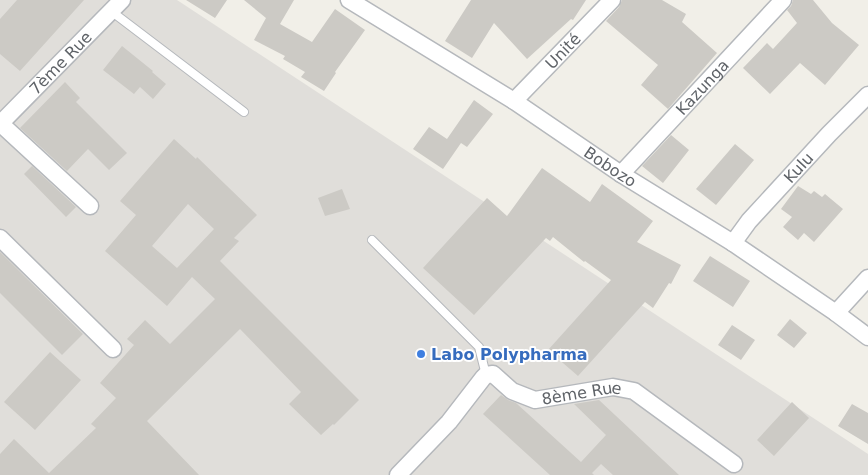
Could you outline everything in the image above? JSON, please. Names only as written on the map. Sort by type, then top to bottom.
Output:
[{"type":"street","name":"Bobozo","points":[[349,0],[514,101],[621,174],[733,242],[836,313],[868,338]]},
{"type":"street","name":"Unité","points":[[514,101],[612,0]]},
{"type":"street","name":"Kazunga","points":[[621,174],[777,2]]},
{"type":"street","name":"7ème Rue","points":[[0,124],[116,6]]},
{"type":"street","name":"Kulu","points":[[733,242],[749,221],[829,134],[868,95]]},
{"type":"street","points":[[0,124],[90,206]]},
{"type":"street","points":[[0,238],[114,350]]},
{"type":"street","points":[[836,313],[868,278]]},
{"type":"street","name":"8ème Rue","points":[[486,375],[493,374],[512,391],[535,400],[613,387],[634,391],[734,464]]},
{"type":"street","points":[[398,475],[450,422],[486,375]]},
{"type":"lane","points":[[116,6],[244,112]]},
{"type":"lane","points":[[372,240],[479,347],[486,375]]},
{"type":"shaded area","points":[[0,0],[177,0],[868,454],[868,475],[0,475]]},
{"type":"building","points":[[17,0],[84,0],[20,71],[0,54],[0,19]]},
{"type":"building","points":[[186,0],[227,0],[215,18]]},
{"type":"building","points":[[244,0],[294,0],[280,24],[312,42],[335,9],[365,30],[324,91],[301,77],[305,72],[283,59],[285,56],[254,40],[266,18]]},
{"type":"building","points":[[471,0],[586,0],[573,20],[571,19],[527,59],[494,23],[472,58],[445,41]]},
{"type":"building","points":[[622,0],[662,0],[686,14],[682,22],[717,53],[668,109],[641,85],[658,65],[606,21],[619,7]]},
{"type":"building","points":[[793,0],[813,0],[832,23],[859,45],[825,85],[800,63],[770,94],[743,68],[767,43],[773,49],[797,23],[787,10]]},
{"type":"building","points":[[122,46],[166,84],[153,99],[140,87],[134,94],[103,70]]},
{"type":"building","points":[[65,82],[80,98],[76,102],[127,153],[109,170],[88,149],[67,171],[20,128]]},
{"type":"building","points":[[474,100],[493,114],[467,147],[461,143],[443,169],[413,149],[429,127],[447,139]]},
{"type":"building","points":[[671,135],[689,150],[663,183],[642,166]]},
{"type":"building","points":[[174,139],[196,159],[197,157],[257,215],[234,238],[239,241],[220,261],[359,400],[321,435],[289,404],[301,392],[240,329],[147,421],[199,475],[0,475],[0,454],[14,439],[49,473],[96,428],[91,424],[116,398],[100,383],[134,345],[127,339],[145,320],[170,344],[215,299],[192,277],[167,306],[105,251],[136,215],[120,201]],"holes":[[[188,204],[214,229],[177,268],[152,246]]]},
{"type":"building","points":[[735,144],[754,160],[716,205],[696,189]]},
{"type":"building","points":[[32,166],[76,207],[66,217],[24,174]]},
{"type":"building","points":[[542,168],[590,202],[602,184],[653,221],[637,242],[681,265],[671,284],[669,283],[653,308],[645,302],[578,376],[548,350],[611,280],[584,262],[553,237],[550,241],[546,238],[474,315],[423,268],[487,198],[507,216]]},
{"type":"building","points":[[798,186],[811,194],[814,191],[822,197],[825,194],[843,209],[814,242],[804,233],[798,240],[783,227],[792,217],[781,209]]},
{"type":"building","points":[[342,189],[350,209],[325,216],[318,198]]},
{"type":"building","points":[[0,252],[83,334],[62,355],[0,293]]},
{"type":"building","points":[[710,256],[750,281],[733,307],[693,281]]},
{"type":"building","points":[[790,319],[807,333],[794,348],[777,335]]},
{"type":"building","points":[[732,325],[755,340],[741,360],[718,345]]},
{"type":"building","points":[[50,352],[81,380],[35,430],[4,402]]},
{"type":"building","points":[[501,395],[516,403],[581,462],[606,435],[574,404],[599,400],[679,475],[613,475],[601,464],[592,473],[594,475],[550,475],[483,414]]},
{"type":"building","points":[[792,402],[809,418],[774,456],[757,440]]},
{"type":"building","points":[[852,404],[868,413],[868,444],[838,426]]},
{"type":"place","name":"Labo Polypharma","points":[[421,354]]}]
